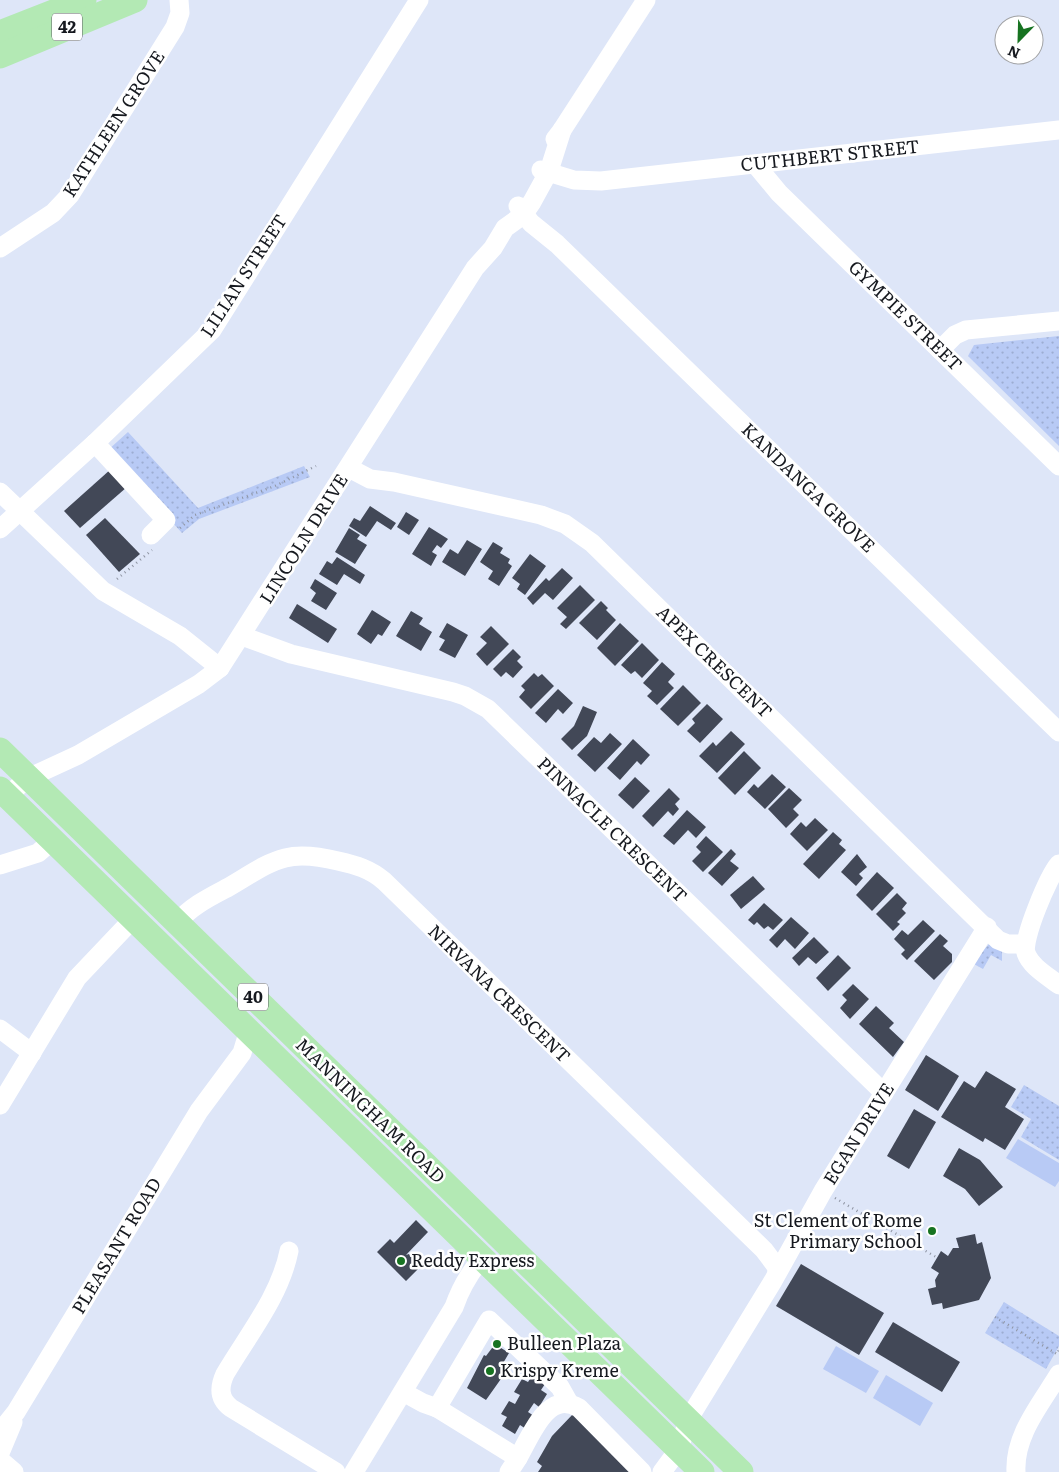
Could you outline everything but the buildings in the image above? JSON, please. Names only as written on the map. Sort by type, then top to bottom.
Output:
[{"type":"main road","name":"42","points":[[0,33],[84,0]]},
{"type":"main road","name":"42","points":[[0,56],[135,0]]},
{"type":"main road","name":"MANNINGHAM ROAD","points":[[0,750],[741,1472]]},
{"type":"main road","name":"MANNINGHAM ROAD","points":[[4,793],[702,1472]]},
{"type":"main road","points":[[201,947],[226,986],[267,1029],[268,1037],[257,1038]]},
{"type":"main road","points":[[487,1262],[507,1244]]},
{"type":"street","name":"KATHLEEN GROVE","points":[[0,248],[53,213],[70,195],[175,27],[180,13],[179,0]]},
{"type":"street","name":"LILIAN STREET","points":[[0,529],[95,443],[212,330],[419,0]]},
{"type":"street","name":"LINCOLN DRIVE","points":[[4,793],[33,783],[199,684],[231,652],[475,268],[483,248],[496,228],[523,210],[545,173],[547,150],[562,130],[646,0]]},
{"type":"street","name":"CUTHBERT STREET","points":[[545,173],[567,179],[601,181],[1059,130]]},
{"type":"street","name":"GYMPIE STREET","points":[[755,164],[779,193],[1059,466]]},
{"type":"street","name":"KANDANGA GROVE","points":[[523,210],[533,226],[557,244],[1059,732]]},
{"type":"street","points":[[943,353],[960,332],[1059,322]]},
{"type":"street","points":[[95,443],[166,520],[152,542]]},
{"type":"street","name":"APEX CRESCENT","points":[[351,463],[370,479],[394,482],[541,515],[565,524],[584,536],[987,927]]},
{"type":"street","name":"PINNACLE CRESCENT","points":[[0,492],[103,591],[180,636],[231,652],[292,654],[453,692],[471,698],[488,710],[884,1093]]},
{"type":"street","points":[[0,866],[38,853],[53,840]]},
{"type":"street","name":"NIRVANA CRESCENT","points":[[177,923],[192,908],[262,867],[286,857],[313,855],[351,863],[369,870],[384,881],[764,1250],[776,1266],[777,1271]]},
{"type":"street","points":[[1024,944],[1046,883],[1059,864]]},
{"type":"street","points":[[0,1105],[77,978],[133,919]]},
{"type":"street","points":[[987,927],[1019,940],[1024,944],[1029,960],[1059,985]]},
{"type":"street","name":"EGAN DRIVE","points":[[679,1450],[688,1420],[823,1191],[987,927]]},
{"type":"street","points":[[0,1029],[32,1053]]},
{"type":"street","name":"PLEASANT ROAD","points":[[0,1432],[16,1412],[199,1111],[257,1038]]},
{"type":"street","points":[[289,1251],[279,1283],[225,1374],[221,1383],[221,1393],[224,1401],[231,1408],[336,1472]]},
{"type":"street","points":[[354,1472],[454,1307],[487,1262]]},
{"type":"street","points":[[437,1408],[489,1320],[552,1382],[563,1403],[579,1408],[642,1472]]},
{"type":"street","points":[[1016,1472],[1017,1453],[1024,1434],[1059,1374]]},
{"type":"street","points":[[405,1388],[423,1404],[437,1408],[513,1465],[542,1416],[563,1403]]},
{"type":"street","name":"PLEASANT ROAD","points":[[0,1453],[16,1412]]},
{"type":"street","points":[[652,1472],[664,1456],[679,1450]]},
{"type":"street","points":[[662,1472],[679,1450]]},
{"type":"street","points":[[0,1453],[0,1459],[14,1472]]},
{"type":"path","points":[[176,530],[196,515],[275,486],[316,466]]},
{"type":"path","points":[[117,579],[152,542]]},
{"type":"path","points":[[823,1191],[936,1257]]},
{"type":"path","points":[[995,1317],[1057,1354],[1059,1350]]},
{"type":"shaded area","points":[[1059,336],[1059,446],[968,356],[974,345]]},
{"type":"shaded area","points":[[128,432],[198,508],[304,466],[310,477],[199,519],[182,533],[107,451]]},
{"type":"shaded area","points":[[990,943],[1002,947],[1002,961],[991,955],[983,969],[972,963]]},
{"type":"shaded area","points":[[1024,1085],[1059,1106],[1059,1160],[1021,1137],[1031,1119],[1011,1107]]},
{"type":"shaded area","points":[[1018,1139],[1059,1163],[1059,1181],[1055,1187],[1006,1158]]},
{"type":"shaded area","points":[[1004,1302],[1059,1336],[1059,1346],[1046,1369],[985,1333]]},
{"type":"shaded area","points":[[836,1346],[879,1371],[866,1393],[823,1369]]},
{"type":"shaded area","points":[[886,1375],[933,1403],[920,1426],[873,1398]]},
{"type":"place","name":"St Clement of Rome Primary School","points":[[932,1231]]},
{"type":"place","name":"Reddy Express","points":[[401,1261]]},
{"type":"place","name":"Bulleen Plaza","points":[[497,1344]]},
{"type":"place","name":"Krispy Kreme","points":[[490,1371]]}]
